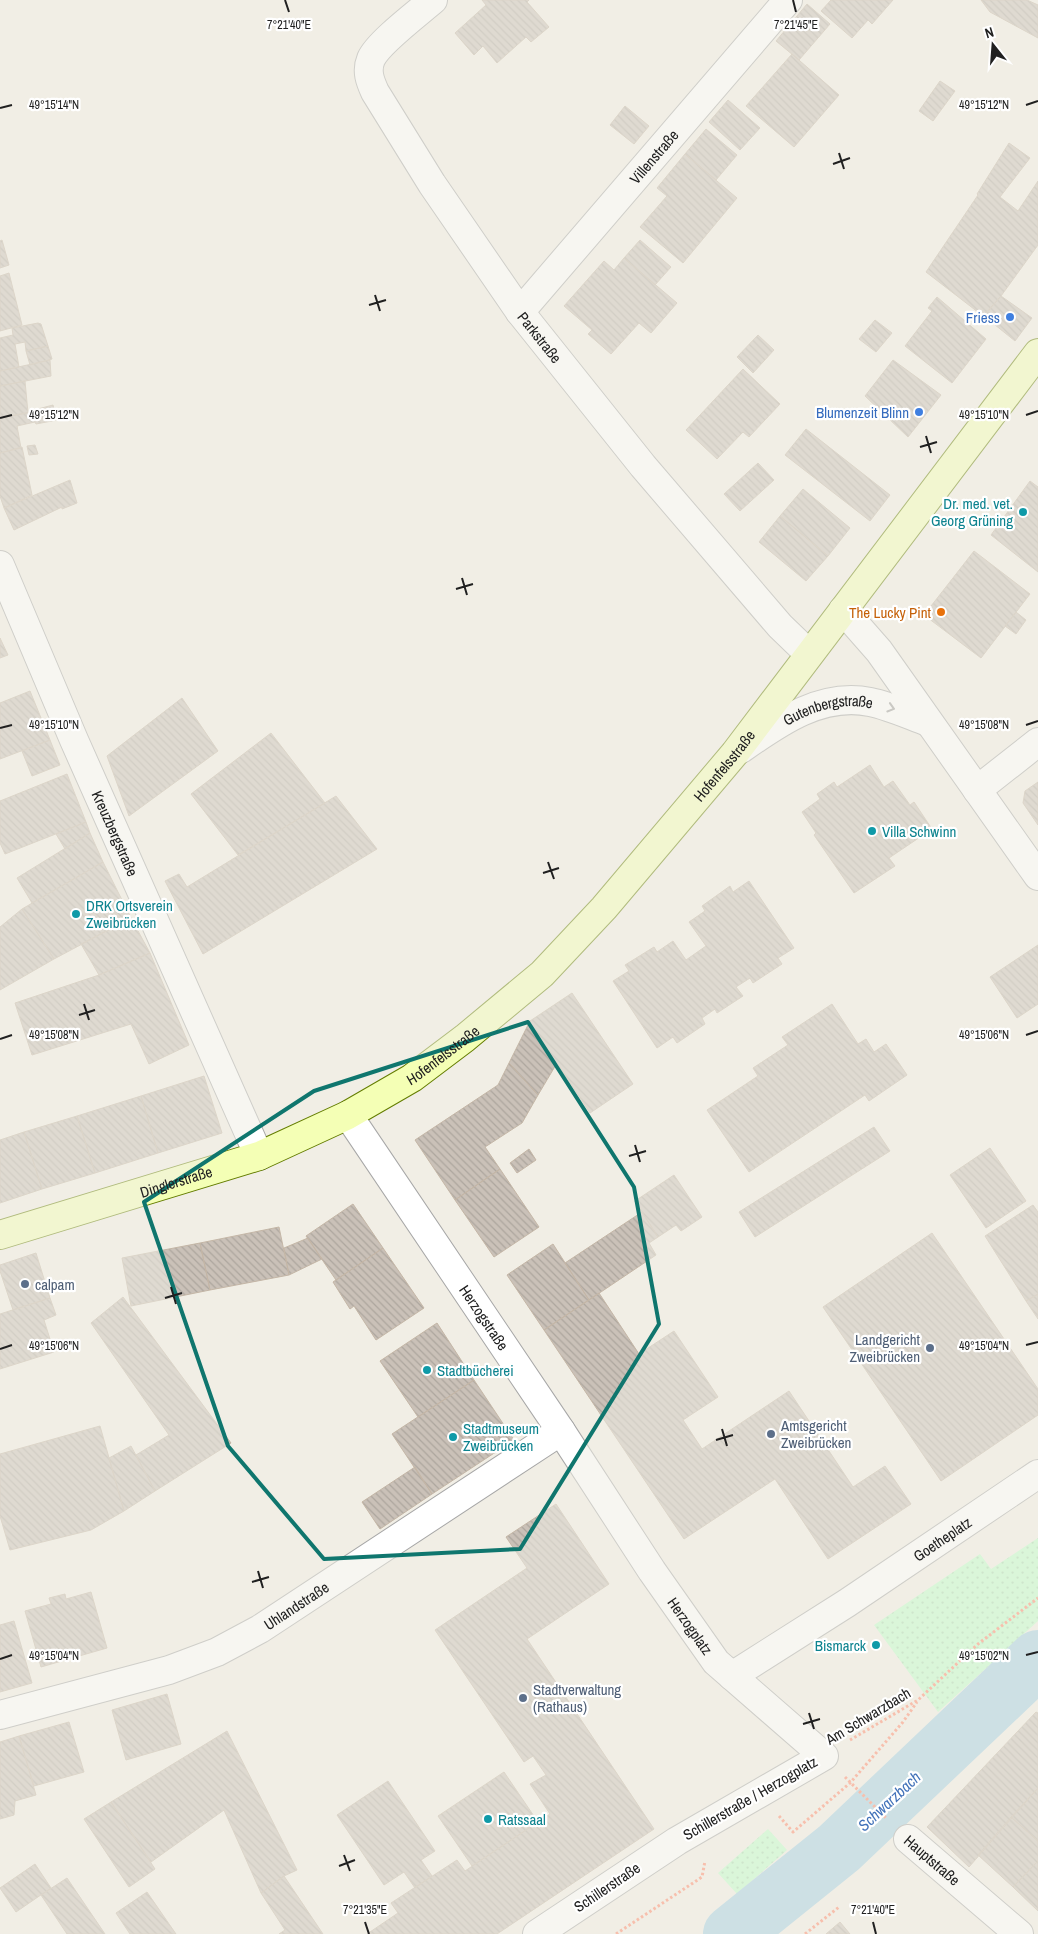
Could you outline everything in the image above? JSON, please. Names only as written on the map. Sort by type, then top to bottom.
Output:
[{"type":"main road","name":"Hofenfelsstraße","points":[[348,1115],[412,1078],[465,1038],[542,974],[604,908],[734,753],[1038,353]]},
{"type":"main road","name":"Dinglerstraße","points":[[0,1235],[259,1156],[348,1115]]},
{"type":"street","name":"Parkstraße","points":[[433,0],[386,41],[371,59],[368,76],[375,92],[432,184],[520,312],[643,466],[780,626],[809,654]]},
{"type":"street","name":"Villenstraße","points":[[520,312],[788,0]]},
{"type":"street","name":"Kreuzbergstraße","points":[[0,565],[74,740],[259,1156]]},
{"type":"street","points":[[843,610],[879,651],[1038,876]]},
{"type":"street","name":"Gutenbergstraße","points":[[734,753],[779,722],[832,701],[870,702],[928,722]]},
{"type":"street","points":[[977,790],[1038,742]]},
{"type":"street","name":"Herzogstraße","points":[[348,1115],[561,1431],[652,1571]]},
{"type":"street","name":"Uhlandstraße","points":[[0,1715],[169,1670],[217,1652],[260,1629],[561,1431]]},
{"type":"street","name":"Goetheplatz","points":[[732,1676],[847,1603],[1038,1474]]},
{"type":"street","name":"Herzogplatz","points":[[652,1571],[716,1662],[824,1756]]},
{"type":"street","name":"Schillerstraße / Herzogplatz","points":[[677,1841],[824,1756]]},
{"type":"street","name":"Hauptstraße","points":[[908,1839],[1019,1934]]},
{"type":"street","name":"Schillerstraße","points":[[537,1934],[677,1841]]},
{"type":"path","name":"Am Schwarzbach","points":[[824,1756],[918,1700],[978,1644],[1038,1598]]},
{"type":"path","name":"Hauptstraße","points":[[850,1782],[908,1839]]},
{"type":"path","points":[[616,1934],[702,1876],[715,1819]]},
{"type":"path","points":[[805,1934],[839,1906]]},
{"type":"highlighted area","points":[[528,1022],[634,1187],[659,1324],[520,1549],[324,1559],[228,1446],[144,1202],[314,1091]]},
{"type":"green space","points":[[1038,1538],[1038,1621],[938,1712],[874,1625],[980,1554],[991,1569]]},
{"type":"green space","points":[[768,1829],[787,1850],[737,1894],[718,1873]]},
{"type":"building","points":[[482,0],[529,0],[527,2],[549,27],[531,42],[526,37],[497,63],[483,46],[474,55],[455,33],[486,5]]},
{"type":"building","points":[[831,0],[893,0],[872,24],[868,20],[852,38],[821,11]]},
{"type":"building","points":[[981,0],[1027,0],[1038,5],[1038,38],[990,12]]},
{"type":"building","points":[[807,4],[830,24],[799,60],[776,41]]},
{"type":"building","points":[[792,54],[839,95],[794,147],[746,106]]},
{"type":"building","points":[[940,81],[955,91],[933,121],[919,111]]},
{"type":"building","points":[[728,100],[760,128],[740,150],[709,122]]},
{"type":"building","points":[[625,106],[649,126],[634,144],[610,125]]},
{"type":"building","points":[[706,129],[737,155],[716,180],[685,154]]},
{"type":"building","points":[[1009,143],[1030,158],[1000,197],[1018,211],[1038,181],[1038,245],[1001,296],[983,316],[926,272],[978,195]]},
{"type":"building","points":[[685,154],[737,198],[683,263],[640,227],[667,196],[657,188]]},
{"type":"building","points":[[2,240],[9,265],[0,268],[0,241]]},
{"type":"building","points":[[640,240],[671,267],[655,285],[624,258]]},
{"type":"building","points":[[624,258],[677,303],[651,333],[639,323],[611,354],[588,334],[592,330],[564,306],[604,261],[614,270]]},
{"type":"building","points":[[9,273],[22,325],[0,331],[0,276]]},
{"type":"building","points":[[1001,296],[1032,318],[1015,341],[984,316]]},
{"type":"building","points":[[937,297],[986,339],[952,383],[905,346],[932,311],[928,308]]},
{"type":"building","points":[[875,320],[892,333],[876,352],[859,339]]},
{"type":"building","points":[[41,324],[48,346],[26,351],[25,342],[15,344],[19,367],[0,371],[0,338],[13,335],[12,328]]},
{"type":"building","points":[[758,335],[774,350],[753,373],[737,357]]},
{"type":"building","points":[[48,346],[52,359],[30,365],[26,351]]},
{"type":"building","points":[[50,360],[51,376],[0,386],[0,371]]},
{"type":"building","points":[[893,360],[941,395],[908,437],[865,396]]},
{"type":"building","points":[[743,369],[780,404],[749,437],[743,432],[717,459],[686,430]]},
{"type":"building","points":[[25,381],[28,413],[0,418],[0,386]]},
{"type":"building","points":[[53,405],[57,420],[17,426],[21,448],[0,453],[0,418],[35,411]]},
{"type":"building","points":[[806,429],[890,495],[870,521],[785,455]]},
{"type":"building","points":[[35,445],[38,454],[29,455],[27,446]]},
{"type":"building","points":[[22,447],[32,495],[4,508],[0,496],[0,453]]},
{"type":"building","points":[[758,463],[774,480],[740,511],[724,494]]},
{"type":"building","points":[[70,480],[77,503],[62,509],[62,507],[14,530],[4,508]]},
{"type":"building","name":"Dr. med. vet. Georg Grüning","points":[[1030,481],[1038,487],[1038,572],[991,535]]},
{"type":"building","points":[[803,489],[850,528],[828,556],[780,516]]},
{"type":"building","points":[[780,516],[828,556],[806,581],[759,542]]},
{"type":"building","points":[[974,551],[1030,594],[981,658],[924,615]]},
{"type":"building","points":[[1016,612],[1026,620],[1016,634],[1005,626]]},
{"type":"building","points":[[0,638],[8,655],[0,658]]},
{"type":"building","points":[[30,691],[50,740],[0,759],[0,703]]},
{"type":"building","points":[[182,698],[218,751],[129,816],[107,756]]},
{"type":"building","points":[[271,733],[325,803],[238,855],[191,794]]},
{"type":"building","points":[[50,740],[60,765],[32,776],[22,751]]},
{"type":"building","name":"Villa Schwinn","points":[[870,765],[884,787],[893,781],[910,805],[914,802],[932,829],[889,858],[895,866],[854,893],[814,835],[816,833],[802,812],[820,799],[817,794],[834,782],[837,787]]},
{"type":"building","points":[[67,774],[86,822],[5,854],[0,843],[0,801]]},
{"type":"building","points":[[1038,782],[1038,825],[1023,803],[1025,791]]},
{"type":"building","points":[[336,796],[377,849],[203,954],[165,881],[179,874],[187,887]]},
{"type":"building","points":[[86,822],[90,833],[65,849],[56,834]]},
{"type":"building","points":[[90,833],[103,862],[32,903],[17,878]]},
{"type":"building","name":"DRK Ortsverein Zweibrücken","points":[[103,862],[131,918],[54,959],[22,909]]},
{"type":"building","points":[[749,881],[794,948],[778,958],[782,964],[753,983],[750,978],[736,987],[743,996],[717,1013],[715,1009],[702,1018],[705,1024],[677,1043],[673,1037],[657,1048],[613,981],[629,971],[625,965],[654,947],[657,952],[673,941],[686,960],[706,946],[689,922],[705,911],[702,906],[730,886],[733,892]]},
{"type":"building","points":[[22,909],[54,959],[0,990],[0,927]]},
{"type":"building","points":[[131,918],[150,953],[99,975],[81,944]]},
{"type":"building","points":[[1038,945],[1038,1004],[1017,1018],[990,977]]},
{"type":"building","points":[[150,953],[189,1045],[149,1064],[131,1024],[32,1055],[15,1003],[99,975]]},
{"type":"building","points":[[572,993],[633,1084],[590,1113],[557,1063],[538,1095],[509,1063],[530,1021]]},
{"type":"building","points":[[832,1004],[858,1044],[866,1039],[874,1052],[886,1044],[907,1075],[869,1101],[865,1095],[749,1172],[707,1110],[758,1076],[753,1068],[788,1045],[782,1037]]},
{"type":"building","points":[[509,1063],[538,1095],[522,1123],[485,1147],[500,1169],[455,1200],[415,1140],[498,1085]]},
{"type":"building","points":[[204,1076],[222,1133],[158,1153],[141,1096]]},
{"type":"building","points":[[141,1096],[158,1153],[95,1173],[77,1116]]},
{"type":"building","points":[[77,1116],[95,1173],[42,1189],[24,1132]]},
{"type":"building","points":[[874,1127],[890,1151],[755,1237],[739,1212]]},
{"type":"building","points":[[24,1132],[42,1189],[0,1203],[0,1140]]},
{"type":"building","points":[[990,1148],[1026,1201],[986,1228],[950,1175]]},
{"type":"building","points":[[529,1149],[536,1160],[517,1173],[510,1163]]},
{"type":"building","points":[[500,1169],[539,1227],[494,1257],[455,1200]]},
{"type":"building","points":[[674,1175],[702,1217],[681,1231],[676,1225],[658,1237],[635,1201]]},
{"type":"building","points":[[353,1204],[383,1248],[336,1280],[306,1236]]},
{"type":"building","points":[[1033,1205],[1038,1212],[1038,1294],[1026,1301],[985,1236]]},
{"type":"building","points":[[642,1212],[658,1237],[649,1243],[656,1255],[589,1300],[565,1263]]},
{"type":"building","points":[[279,1227],[289,1275],[210,1290],[200,1243]]},
{"type":"building","name":"Landgericht Zweibrücken","points":[[932,1233],[1038,1389],[1038,1415],[941,1481],[823,1307]]},
{"type":"building","points":[[308,1238],[322,1259],[289,1275],[284,1248]]},
{"type":"building","points":[[200,1243],[210,1290],[131,1306],[122,1258]]},
{"type":"building","points":[[553,1244],[589,1300],[544,1330],[507,1275]]},
{"type":"building","points":[[383,1248],[424,1308],[376,1340],[354,1306],[350,1309],[333,1282]]},
{"type":"building","name":"calpam","points":[[36,1253],[50,1298],[13,1310],[0,1271],[0,1265]]},
{"type":"building","name":"Amtsgericht Zweibrücken","points":[[599,1293],[639,1354],[674,1331],[718,1397],[683,1420],[702,1449],[789,1391],[853,1487],[885,1466],[911,1504],[828,1559],[775,1479],[684,1539],[544,1330]]},
{"type":"building","points":[[1038,1294],[1038,1319],[1026,1301]]},
{"type":"building","points":[[123,1297],[231,1443],[155,1491],[136,1455],[169,1435],[91,1323]]},
{"type":"building","points":[[50,1298],[56,1315],[44,1320],[54,1352],[0,1369],[0,1314]]},
{"type":"building","name":"Stadtbücherei","points":[[437,1323],[474,1380],[418,1417],[380,1361]]},
{"type":"building","name":"Stadtmuseum Zweibrücken","points":[[474,1380],[514,1440],[432,1494],[392,1434]]},
{"type":"building","points":[[100,1426],[124,1511],[91,1530],[10,1550],[0,1516],[0,1454]]},
{"type":"building","points":[[131,1446],[155,1491],[124,1511],[109,1458]]},
{"type":"building","points":[[415,1467],[432,1494],[380,1529],[362,1502]]},
{"type":"building","name":"Stadtverwaltung (Rathaus)","points":[[556,1504],[609,1584],[527,1639],[654,1829],[497,1934],[367,1934],[398,1913],[391,1903],[457,1860],[465,1871],[550,1814],[530,1784],[546,1775],[533,1756],[524,1762],[435,1630],[527,1568],[506,1537]]},
{"type":"building","points":[[91,1592],[107,1648],[41,1667],[25,1611],[51,1604],[49,1598],[65,1594],[66,1599]]},
{"type":"building","points":[[14,1621],[32,1683],[0,1692],[0,1625]]},
{"type":"building","points":[[167,1694],[181,1744],[126,1760],[112,1710]]},
{"type":"building","points":[[1036,1712],[1038,1713],[1038,1788],[969,1867],[927,1827]]},
{"type":"building","points":[[69,1722],[84,1772],[34,1786],[19,1736]]},
{"type":"building","points":[[227,1731],[297,1870],[284,1876],[261,1893],[224,1810],[151,1862],[111,1802]]},
{"type":"building","points":[[19,1736],[36,1795],[15,1801],[14,1815],[0,1819],[0,1742]]},
{"type":"building","name":"Ratssaal","points":[[504,1772],[538,1822],[472,1866],[438,1816]]},
{"type":"building","points":[[388,1781],[435,1851],[421,1860],[432,1876],[415,1888],[404,1872],[384,1885],[337,1815]]},
{"type":"building","points":[[1038,1788],[1038,1841],[1011,1817]]},
{"type":"building","points":[[111,1802],[155,1869],[129,1887],[84,1819]]},
{"type":"building","points":[[1011,1817],[1038,1841],[1038,1861],[1013,1887],[978,1855]]},
{"type":"building","points":[[1038,1861],[1038,1911],[1013,1887]]},
{"type":"building","points":[[35,1864],[51,1888],[16,1912],[0,1888]]},
{"type":"building","points":[[284,1876],[323,1934],[279,1934],[285,1930],[261,1893]]},
{"type":"building","points":[[67,1878],[105,1934],[67,1934],[41,1895]]},
{"type":"building","points":[[147,1892],[176,1934],[130,1934],[116,1913]]},
{"type":"building","points":[[840,1922],[850,1934],[826,1934]]},
{"type":"waterway","name":"Schwarzbach","points":[[732,1934],[839,1848],[1038,1659]]},
{"type":"place","name":"Friess","points":[[1010,317]]},
{"type":"place","name":"Blumenzeit Blinn","points":[[919,412]]},
{"type":"place","name":"Dr. med. vet. Georg Grüning","points":[[1023,512]]},
{"type":"place","name":"The Lucky Pint","points":[[941,612]]},
{"type":"place","name":"Villa Schwinn","points":[[872,831]]},
{"type":"place","name":"DRK Ortsverein Zweibrücken","points":[[76,914]]},
{"type":"place","name":"calpam","points":[[25,1284]]},
{"type":"place","name":"Landgericht Zweibrücken","points":[[930,1348]]},
{"type":"place","name":"Stadtbücherei","points":[[427,1370]]},
{"type":"place","name":"Amtsgericht Zweibrücken","points":[[771,1434]]},
{"type":"place","name":"Stadtmuseum Zweibrücken","points":[[453,1437]]},
{"type":"place","name":"Bismarck","points":[[876,1645]]},
{"type":"place","name":"Stadtverwaltung (Rathaus)","points":[[523,1698]]},
{"type":"place","name":"Ratssaal","points":[[488,1819]]}]
